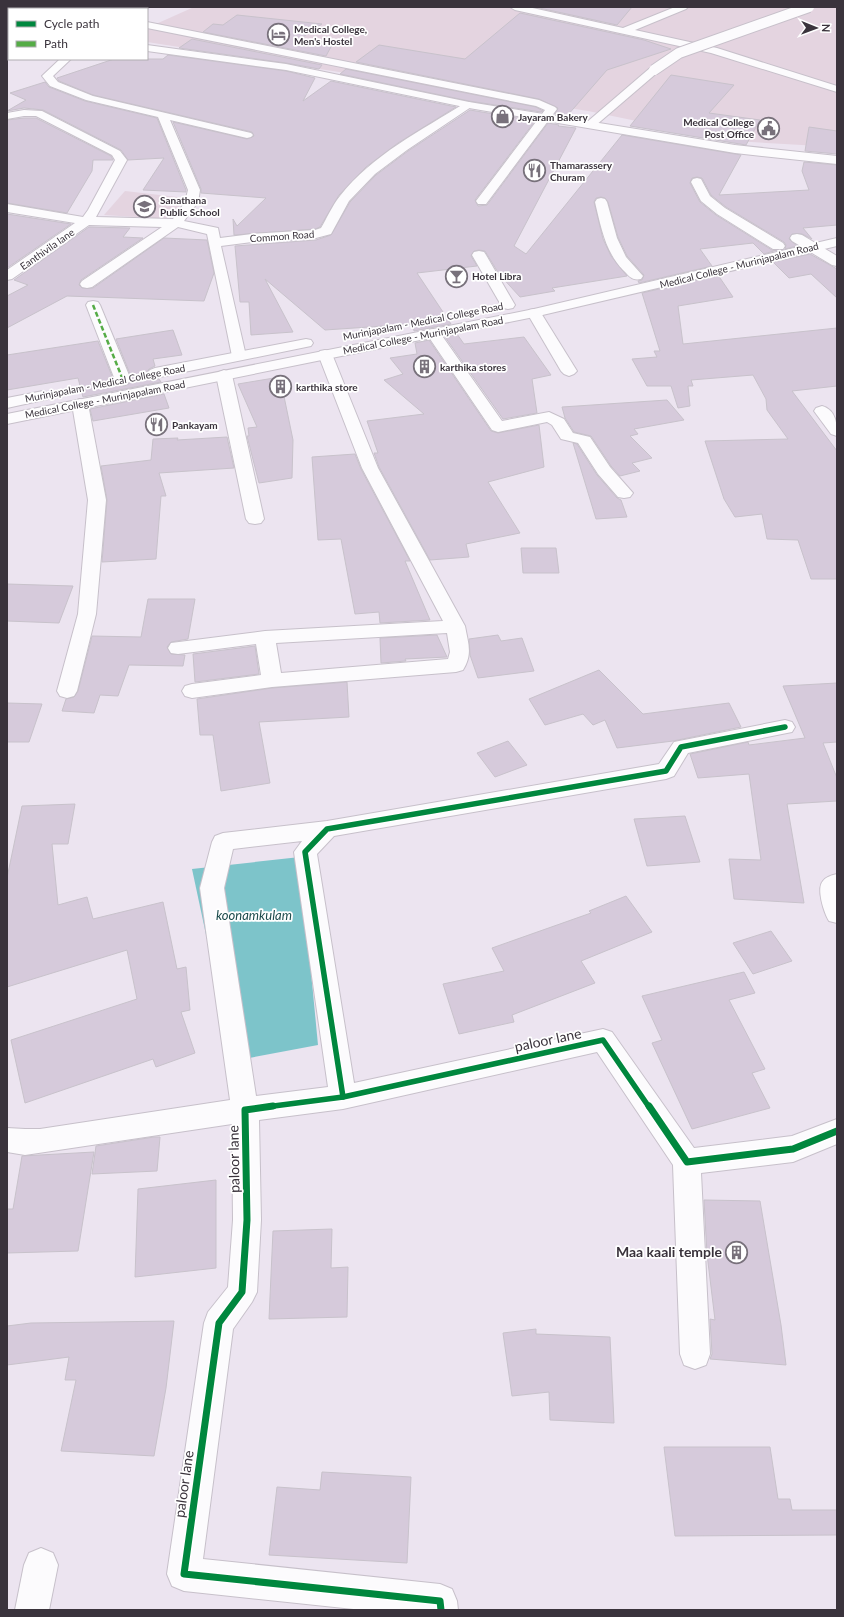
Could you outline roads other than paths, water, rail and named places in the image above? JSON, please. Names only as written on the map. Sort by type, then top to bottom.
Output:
[{"type":"street","points":[[515,7],[713,50],[837,89]]},
{"type":"street","points":[[626,30],[683,7]]},
{"type":"street","points":[[590,124],[654,70],[679,53],[809,7]]},
{"type":"street","points":[[148,25],[539,103],[550,108],[546,117],[482,201]]},
{"type":"street","points":[[148,48],[286,67],[469,105],[590,124],[616,130],[735,149],[837,160]]},
{"type":"street","points":[[65,60],[47,76],[54,84],[90,98],[247,135]]},
{"type":"street","name":"Common Road","points":[[214,243],[252,238],[316,234],[326,231],[343,200],[386,160],[469,105]]},
{"type":"street","name":"Eanthivila lane","points":[[7,116],[24,113],[38,113],[116,153],[121,160],[94,211],[86,221],[7,276]]},
{"type":"street","points":[[87,284],[176,223],[183,212],[191,205],[195,196],[194,190],[163,116]]},
{"type":"street","points":[[697,182],[705,198],[721,211],[778,246]]},
{"type":"street","points":[[601,202],[613,245],[620,259],[636,276]]},
{"type":"street","points":[[7,208],[86,221],[176,223],[213,231],[214,243],[239,356]]},
{"type":"street","name":"Murinjapalam - Medical College Road","points":[[462,314],[778,246],[797,238],[837,231]]},
{"type":"street","points":[[797,238],[837,262]]},
{"type":"street","name":"Medical College - Murinjapalam Road","points":[[7,419],[224,375],[321,348],[433,333],[534,313],[837,242]]},
{"type":"street","points":[[479,255],[508,305]]},
{"type":"street","points":[[93,305],[123,380]]},
{"type":"street","points":[[534,313],[569,371]]},
{"type":"street","points":[[433,333],[498,427],[549,417],[558,422],[567,436],[584,440],[604,470],[624,493]]},
{"type":"street","points":[[192,691],[272,680],[456,665],[460,652],[455,626],[370,468],[321,348]]},
{"type":"street","name":"Murinjapalam - Medical College Road","points":[[108,383],[239,356],[321,348]]},
{"type":"street","points":[[224,375],[255,519]]},
{"type":"street","name":"Murinjapalam - Medical College Road","points":[[7,403],[54,394]]},
{"type":"street","points":[[67,691],[87,614],[97,500],[80,404]]},
{"type":"street","points":[[822,411],[837,431]]},
{"type":"street","points":[[178,648],[264,638],[455,626]]},
{"type":"street","points":[[264,638],[272,680]]},
{"type":"street","points":[[7,1140],[25,1142],[40,1141],[245,1110],[212,888],[223,842],[327,829],[666,771],[681,747],[785,727]]},
{"type":"street","points":[[327,829],[305,852],[343,1097]]},
{"type":"street","points":[[837,883],[831,887],[837,914]]},
{"type":"street","name":"paloor lane","points":[[441,1610],[440,1601],[184,1574],[219,1323],[242,1292],[247,1220],[245,1110],[343,1097],[603,1040],[687,1162]]},
{"type":"street","points":[[695,1354],[687,1162],[793,1149],[837,1131]]},
{"type":"street","points":[[32,1610],[40,1565]]},
{"type":"water","name":"koonamkulam","points":[[300,857],[318,1045],[233,1061],[192,869]]},
{"type":"place","name":"Medical College, Men's Hostel","points":[[278,35]]},
{"type":"place","name":"Jayaram Bakery","points":[[502,117]]},
{"type":"place","name":"Medical College Post Office","points":[[769,128]]},
{"type":"place","name":"Thamarassery Churam","points":[[534,171]]},
{"type":"place","name":"Sanathana Public School","points":[[145,206]]},
{"type":"place","name":"Hotel Libra","points":[[457,276]]},
{"type":"place","name":"karthika stores","points":[[424,367]]},
{"type":"place","name":"karthika store","points":[[281,387]]},
{"type":"place","name":"Pankayam","points":[[157,425]]},
{"type":"place","name":"Maa kaali temple","points":[[737,1252]]}]
